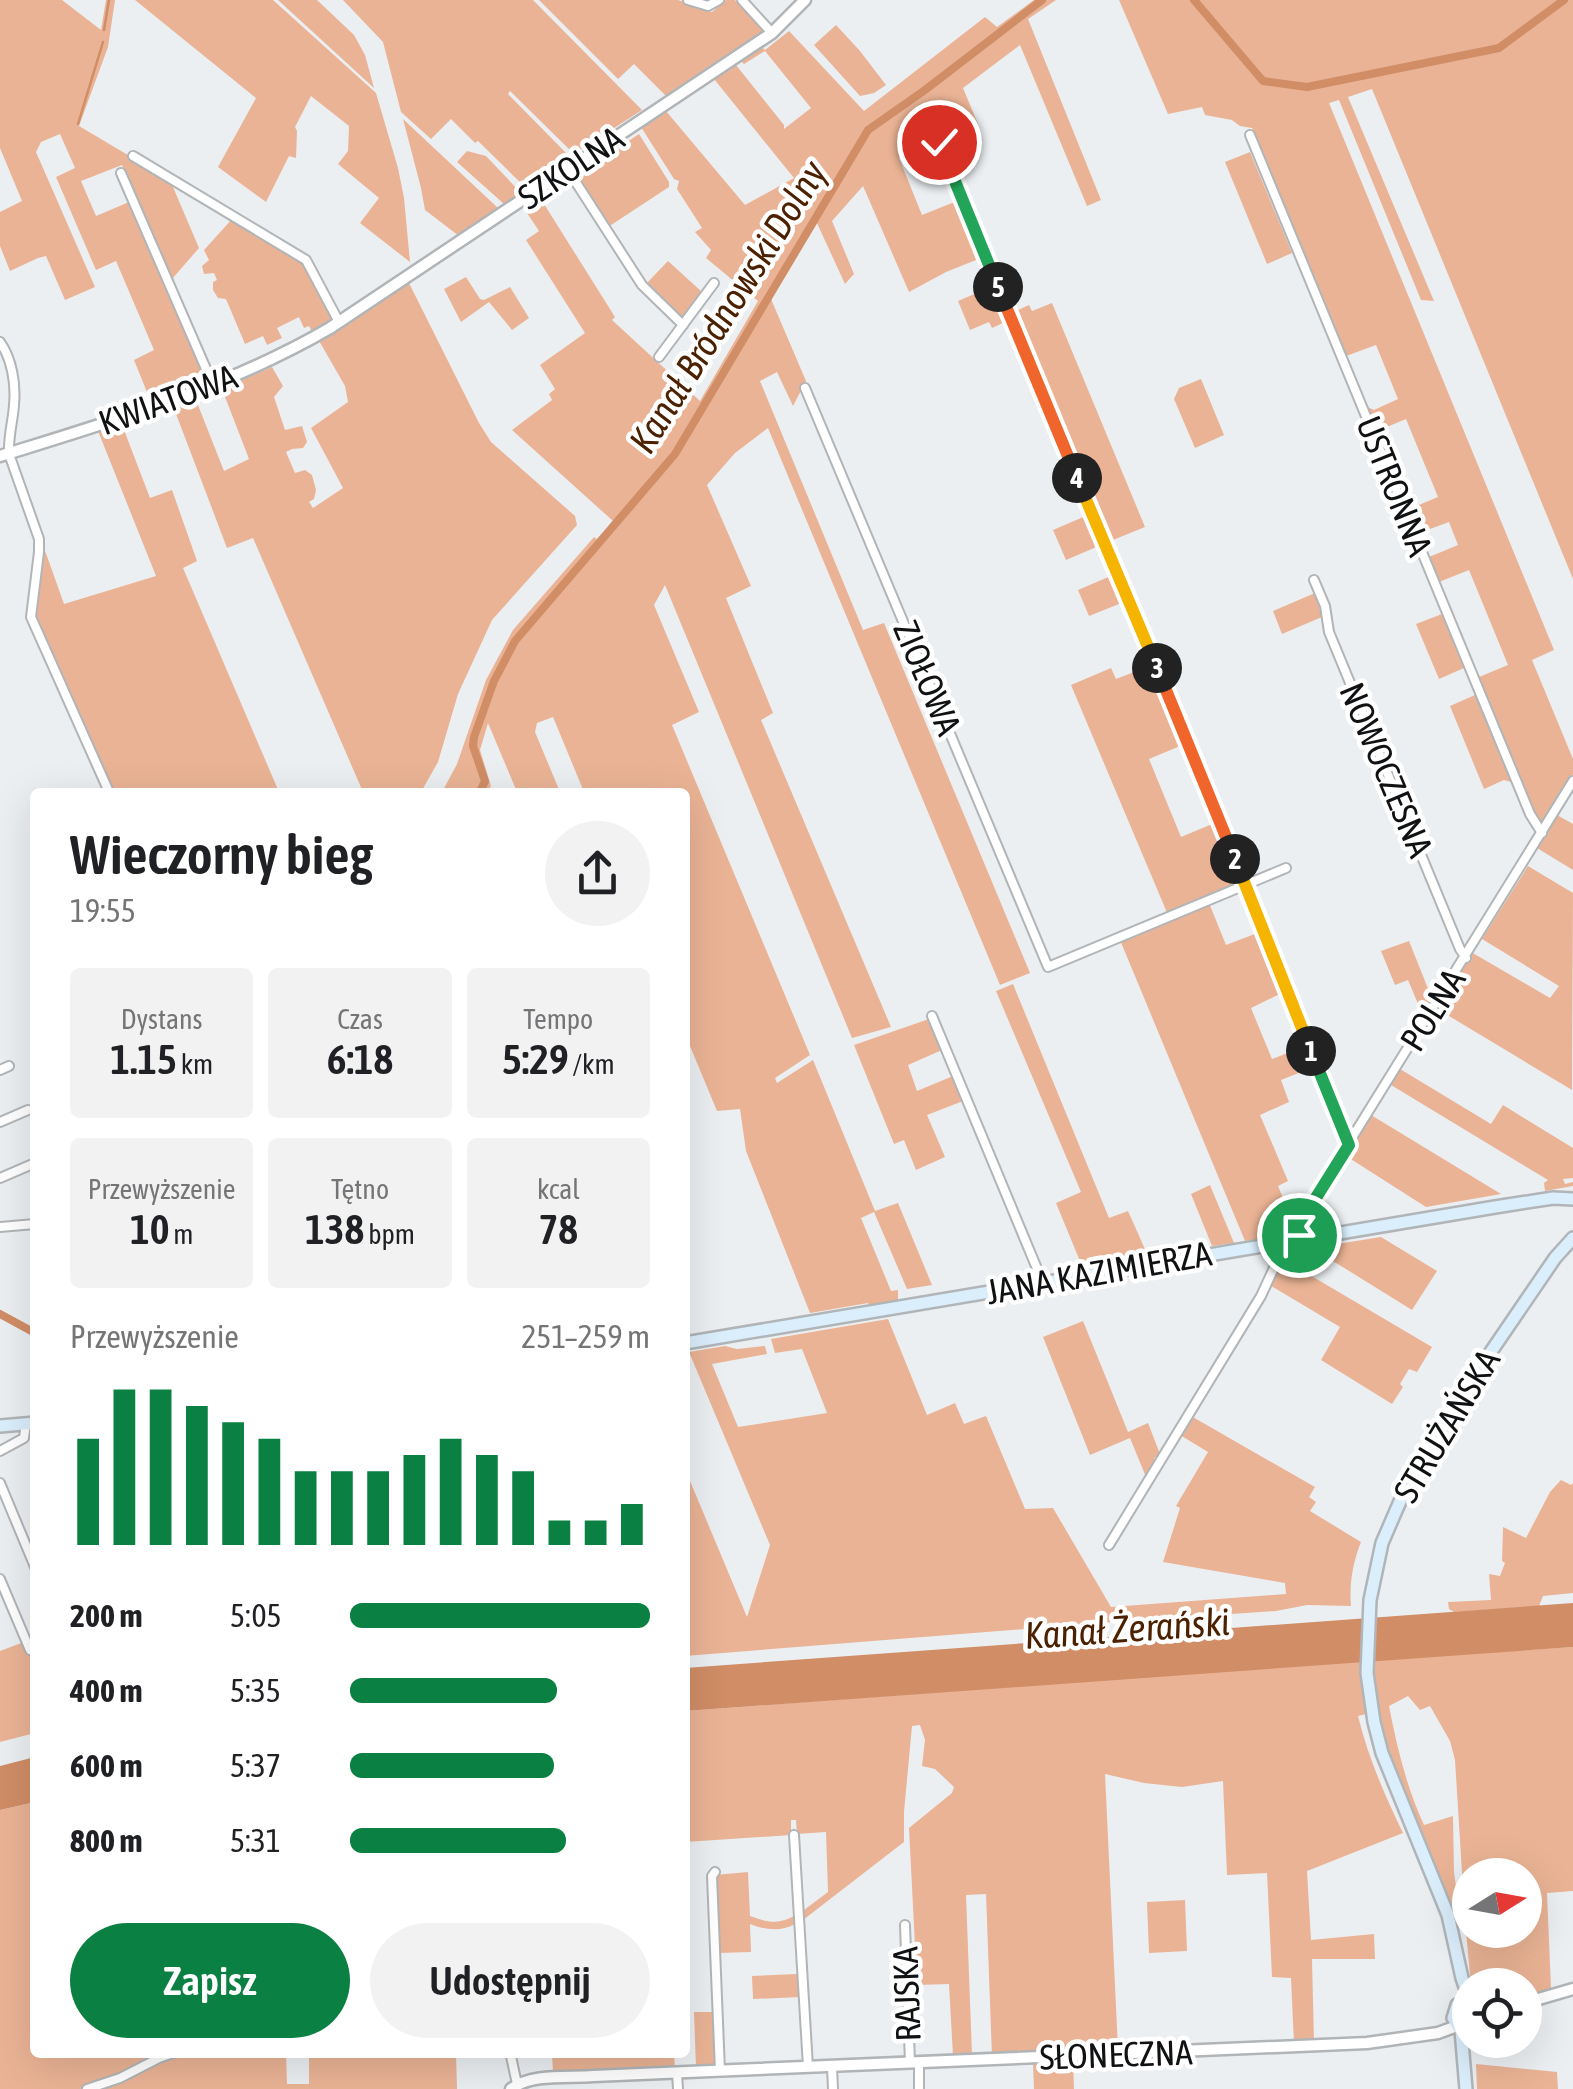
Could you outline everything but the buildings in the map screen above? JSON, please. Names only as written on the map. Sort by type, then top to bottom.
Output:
[{"type":"main road","name":"JANA KAZIMIERZA","points":[[690,1342],[1293,1240],[1554,1198],[1573,1199]]},
{"type":"main road","name":"STRUŻAŃSKA","points":[[1460,1968],[1448,1915],[1382,1753],[1374,1722],[1368,1672],[1370,1600],[1382,1543],[1410,1476],[1555,1258],[1573,1238]]},
{"type":"main road","points":[[0,1426],[30,1423]]},
{"type":"main road","points":[[1464,2058],[1466,2089]]},
{"type":"street","points":[[688,0],[708,6],[720,0]]},
{"type":"street","points":[[742,0],[772,33]]},
{"type":"street","name":"SZKOLNA","points":[[334,325],[772,33],[805,0]]},
{"type":"street","name":"USTRONNA","points":[[1250,135],[1530,814],[1542,833]]},
{"type":"street","points":[[939,142],[1246,885],[1349,1145]]},
{"type":"street","points":[[133,156],[306,260],[334,325]]},
{"type":"street","points":[[568,170],[642,285],[683,324]]},
{"type":"street","points":[[121,172],[213,385]]},
{"type":"street","points":[[659,357],[714,283]]},
{"type":"street","name":"KWIATOWA","points":[[4,455],[213,385],[288,353],[334,325]]},
{"type":"street","points":[[0,342],[10,358],[15,399],[4,455],[39,540],[30,617],[106,788]]},
{"type":"street","name":"ZIOŁOWA","points":[[805,388],[1048,967],[1246,885]]},
{"type":"street","name":"NOWOCZESNA","points":[[1314,580],[1325,606],[1329,632],[1466,958]]},
{"type":"street","name":"POLNA","points":[[1109,1545],[1261,1296],[1302,1220],[1573,781]]},
{"type":"street","points":[[1246,885],[1286,868]]},
{"type":"street","points":[[932,1016],[1043,1283]]},
{"type":"street","points":[[0,1122],[28,1110]]},
{"type":"street","points":[[0,1178],[30,1165]]},
{"type":"street","points":[[0,1227],[30,1224]]},
{"type":"street","points":[[0,1451],[24,1438],[30,1423]]},
{"type":"street","points":[[0,1483],[30,1555]]},
{"type":"street","points":[[0,1579],[30,1650]]},
{"type":"street","points":[[794,1835],[808,2068]]},
{"type":"street","points":[[715,1872],[712,1876],[720,2071]]},
{"type":"street","name":"RAJSKA","points":[[905,1925],[919,2089]]},
{"type":"street","points":[[1542,1999],[1573,1989]]},
{"type":"street","name":"SŁONECZNA","points":[[514,2087],[533,2080],[593,2076],[1367,2043],[1452,2030]]},
{"type":"street","points":[[87,2089],[120,2078],[158,2058]]},
{"type":"street","points":[[511,2058],[514,2087]]},
{"type":"street","points":[[832,2067],[833,2089]]},
{"type":"street","points":[[677,2073],[678,2089]]},
{"type":"street","points":[[593,2076],[593,2089]]},
{"type":"shaded area","points":[[0,0],[62,0],[101,30],[106,0],[115,0],[108,47],[79,126],[170,180],[199,248],[172,279],[122,165],[81,181],[96,216],[129,202],[207,382],[151,402],[134,360],[154,350],[116,261],[96,270],[56,177],[75,168],[60,134],[41,142],[36,152],[95,287],[65,300],[46,256],[10,271],[0,246],[0,212],[22,201],[0,148]]},
{"type":"shaded area","points":[[135,0],[273,0],[376,93],[398,168],[410,262],[360,223],[379,198],[338,164],[348,151],[349,126],[311,96],[295,127],[296,158],[289,156],[266,202],[218,167],[256,98]]},
{"type":"shaded area","points":[[278,0],[317,0],[354,35],[365,55],[374,88]]},
{"type":"shaded area","points":[[343,0],[533,0],[642,110],[574,154],[510,91],[508,94],[570,157],[527,189],[451,119],[431,139],[401,112],[383,42]]},
{"type":"shaded area","points":[[539,0],[678,0],[712,12],[726,0],[735,0],[764,30],[666,96],[634,64],[618,79]]},
{"type":"shaded area","points":[[1034,0],[1056,0],[1028,19],[1101,200],[1087,206],[1020,45],[963,88],[980,129],[947,143],[941,132],[930,136],[934,144],[899,158],[922,215],[957,201],[981,258],[909,292],[863,186],[832,221],[854,274],[845,284],[816,221],[771,299],[806,381],[793,406],[777,372],[760,381],[863,630],[884,623],[1030,973],[1000,985],[768,428],[735,453],[707,485],[751,586],[726,598],[773,713],[761,720],[891,1027],[852,1038],[665,585],[654,605],[699,712],[672,725],[810,1055],[775,1078],[777,1083],[813,1060],[875,1211],[898,1203],[932,1285],[907,1289],[874,1212],[861,1218],[891,1291],[898,1290],[898,1301],[810,1313],[746,1151],[740,1109],[717,1111],[690,1046],[690,788],[582,788],[553,717],[537,723],[535,732],[558,788],[515,788],[488,723],[480,750],[490,788],[444,788],[457,764],[486,680],[513,630],[594,537],[598,540],[613,521],[512,430],[552,400],[549,394],[555,389],[540,365],[585,333],[526,240],[539,231],[523,207],[539,196],[615,317],[612,320],[700,401],[758,301],[706,258],[711,250],[695,232],[702,228],[677,189],[679,181],[641,127],[666,111],[745,205],[794,178],[714,79],[736,65],[784,129],[811,108],[765,51],[744,64],[741,61],[762,47],[765,50],[789,31],[864,111],[985,17],[997,27]]},
{"type":"shaded area","points":[[1119,0],[1573,0],[1573,579],[1372,89],[1348,97],[1434,301],[1421,300],[1339,100],[1329,103],[1554,650],[1532,660],[1573,759],[1573,774],[1543,822],[1539,822],[1479,677],[1508,665],[1469,570],[1439,582],[1429,557],[1458,545],[1449,522],[1419,533],[1409,509],[1438,497],[1406,419],[1382,429],[1379,436],[1367,407],[1374,410],[1398,399],[1376,345],[1346,356],[1252,128],[1205,115],[1202,107],[1168,114]]},
{"type":"shaded area","points":[[836,25],[886,85],[860,96],[814,45]]},
{"type":"shaded area","points":[[403,119],[498,208],[459,236],[425,210]]},
{"type":"shaded area","points":[[639,134],[669,187],[608,227],[575,177]]},
{"type":"shaded area","points":[[467,151],[486,156],[522,194],[504,204],[457,162]]},
{"type":"shaded area","points":[[1250,152],[1292,253],[1267,264],[1225,162]]},
{"type":"shaded area","points":[[233,218],[306,263],[335,318],[312,332],[309,326],[304,328],[299,317],[277,328],[282,338],[267,345],[263,336],[245,344],[226,299],[218,298],[213,290],[217,280],[214,273],[204,274],[202,266],[209,260],[204,250]]},
{"type":"shaded area","points":[[668,261],[702,292],[684,316],[645,285]]},
{"type":"shaded area","points":[[466,277],[484,300],[510,287],[529,318],[512,330],[489,302],[461,322],[444,289]]},
{"type":"shaded area","points":[[408,281],[491,442],[575,516],[577,525],[492,620],[458,694],[438,762],[423,788],[361,788],[253,538],[227,548],[173,406],[196,400],[224,471],[249,459],[222,389],[272,367],[283,386],[274,397],[285,430],[302,426],[307,442],[303,448],[286,452],[295,473],[305,470],[312,475],[316,490],[309,502],[313,508],[343,488],[311,428],[348,402],[345,386],[318,339]]},
{"type":"shaded area","points":[[993,286],[1009,324],[992,328],[989,322],[970,330],[958,301]]},
{"type":"shaded area","points":[[1052,303],[1145,527],[1108,542],[1016,318],[1016,311],[1029,305],[1032,311]]},
{"type":"shaded area","points":[[1201,379],[1224,435],[1195,448],[1174,399],[1179,388]]},
{"type":"shaded area","points":[[121,422],[150,498],[172,490],[197,561],[183,568],[277,788],[111,788],[32,615],[43,545],[64,604],[156,576],[98,431]]},
{"type":"shaded area","points":[[1088,515],[1101,545],[1066,560],[1053,530]]},
{"type":"shaded area","points":[[1113,575],[1124,602],[1089,616],[1078,590]]},
{"type":"shaded area","points":[[1315,593],[1322,617],[1282,634],[1273,611]]},
{"type":"shaded area","points":[[1442,614],[1464,668],[1439,679],[1416,624]]},
{"type":"shaded area","points":[[1152,665],[1185,744],[1149,759],[1181,837],[1217,822],[1240,879],[1238,884],[1168,915],[1071,685],[1111,668],[1116,679]]},
{"type":"shaded area","points":[[1475,695],[1511,782],[1504,780],[1484,789],[1450,706]]},
{"type":"shaded area","points":[[1557,815],[1573,824],[1573,870],[1537,848]]},
{"type":"shaded area","points":[[1528,866],[1573,893],[1572,1090],[1439,1010],[1471,952],[1550,998],[1559,986],[1482,939]]},
{"type":"shaded area","points":[[1209,903],[1226,945],[1260,932],[1284,992],[1251,1008],[1272,1059],[1306,1046],[1314,1067],[1281,1080],[1289,1102],[1260,1115],[1288,1181],[1278,1186],[1295,1227],[1291,1234],[1245,1241],[1120,940]]},
{"type":"shaded area","points":[[1409,941],[1433,1001],[1424,1018],[1408,980],[1395,985],[1381,951]]},
{"type":"shaded area","points":[[1013,984],[1109,1218],[1128,1211],[1148,1256],[1082,1266],[1056,1203],[1081,1192],[996,991]]},
{"type":"shaded area","points":[[929,1019],[942,1050],[908,1065],[917,1091],[953,1076],[963,1101],[927,1115],[945,1157],[916,1170],[904,1140],[894,1144],[854,1045]]},
{"type":"shaded area","points":[[1400,1069],[1491,1124],[1503,1105],[1573,1148],[1573,1178],[1563,1179],[1565,1184],[1573,1182],[1573,1186],[1545,1191],[1544,1183],[1548,1180],[1391,1085]]},
{"type":"shaded area","points":[[1371,1115],[1501,1194],[1426,1207],[1346,1156]]},
{"type":"shaded area","points":[[1210,1185],[1234,1243],[1212,1246],[1191,1194]]},
{"type":"shaded area","points":[[1381,1237],[1437,1271],[1412,1310],[1312,1248]]},
{"type":"shaded area","points":[[1281,1258],[1432,1347],[1417,1372],[1409,1369],[1392,1404],[1321,1360],[1340,1327],[1268,1284]]},
{"type":"shaded area","points":[[888,1319],[927,1415],[955,1403],[964,1424],[986,1416],[1025,1509],[1053,1508],[1111,1607],[1286,1594],[1285,1583],[1163,1562],[1180,1508],[1176,1506],[1208,1452],[1180,1435],[1191,1416],[1315,1487],[1309,1497],[1316,1502],[1310,1511],[1361,1542],[1352,1573],[1351,1606],[1307,1605],[1276,1611],[690,1656],[690,1481],[747,1617],[770,1545],[690,1352],[725,1346],[765,1346],[767,1354],[712,1364],[738,1427],[827,1413],[802,1349],[775,1353],[771,1339]]},
{"type":"shaded area","points":[[1083,1321],[1128,1432],[1148,1423],[1160,1454],[1154,1458],[1156,1462],[1146,1477],[1130,1438],[1090,1455],[1043,1337]]},
{"type":"shaded area","points":[[1561,1480],[1573,1483],[1573,1593],[1543,1596],[1539,1606],[1454,1612],[1449,1609],[1448,1602],[1491,1600],[1489,1574],[1500,1576],[1505,1563],[1503,1527],[1526,1538],[1550,1492]]},
{"type":"shaded area","points":[[1573,1603],[1573,1647],[690,1711],[690,1668]]},
{"type":"shaded area","points":[[30,1641],[30,1734],[0,1742],[0,1651]]},
{"type":"shaded area","points":[[1573,1647],[1573,1891],[1547,1893],[1551,1988],[1542,1991],[1542,1968],[1469,1968],[1468,1948],[1542,1948],[1542,1858],[1461,1858],[1455,1760],[1450,1741],[1430,1706],[1420,1710],[1408,1696],[1389,1706],[1412,1796],[1424,1825],[1453,1816],[1452,1907],[1449,1906],[1395,1776],[1380,1724],[1372,1660]]},
{"type":"shaded area","points":[[1360,1661],[1366,1714],[1358,1716],[1403,1833],[1307,1871],[1311,1940],[1374,1934],[1375,1959],[1312,1959],[1314,2042],[1294,2044],[1291,1978],[1272,1977],[1267,1873],[1227,1875],[1223,1781],[1182,1787],[1105,1774],[1118,2049],[992,2057],[986,1894],[966,1895],[972,2054],[953,2056],[949,1984],[917,1985],[909,1828],[952,1793],[954,1787],[935,1769],[922,1766],[925,1740],[920,1725],[912,1726],[904,1842],[803,1920],[800,1913],[828,1892],[826,1832],[797,1834],[796,1820],[791,1820],[791,1835],[690,1842],[690,1711]]},
{"type":"shaded area","points":[[30,1758],[30,1803],[0,1810],[0,1766]]},
{"type":"shaded area","points":[[30,1803],[30,2058],[156,2058],[80,2089],[0,2089],[0,1810]]},
{"type":"shaded area","points":[[748,1872],[750,1916],[772,1922],[794,1916],[795,1924],[773,1929],[750,1924],[751,1952],[718,1953],[715,1875]]},
{"type":"shaded area","points":[[1185,1900],[1187,1951],[1149,1953],[1147,1902]]},
{"type":"shaded area","points":[[797,1974],[801,1997],[753,1999],[752,1976]]},
{"type":"shaded area","points":[[694,2012],[714,2012],[717,2067],[696,2068]]},
{"type":"shaded area","points":[[174,2058],[286,2058],[287,2084],[309,2084],[309,2058],[456,2058],[457,2089],[97,2089]]},
{"type":"shaded area","points":[[552,2058],[674,2058],[675,2069],[553,2074]]},
{"type":"shaded area","points":[[1073,2061],[1074,2089],[1034,2089],[1033,2064]]},
{"type":"shaded area","points":[[1476,2064],[1557,2072],[1558,2089],[1477,2089]]},
{"type":"waterway","points":[[104,30],[109,0]]},
{"type":"waterway","name":"Kanał Bródnowski Dolny","points":[[482,788],[485,781],[473,746],[474,737],[494,681],[515,641],[675,454],[868,130],[1042,0]]},
{"type":"waterway","name":"Kanał Bródnowski Dolny","points":[[1194,0],[1263,81],[1307,87],[1499,48],[1564,0]]},
{"type":"waterway","points":[[78,124],[103,42]]},
{"type":"waterway","name":"Kanał Bródnowski Dolny","points":[[0,1314],[30,1330]]},
{"type":"route","points":[[939,142],[1220,820],[1349,1145],[1302,1220],[1299,1235]]},
{"type":"water label","name":"Kanał Żerański","points":[[1127,1629]]}]
